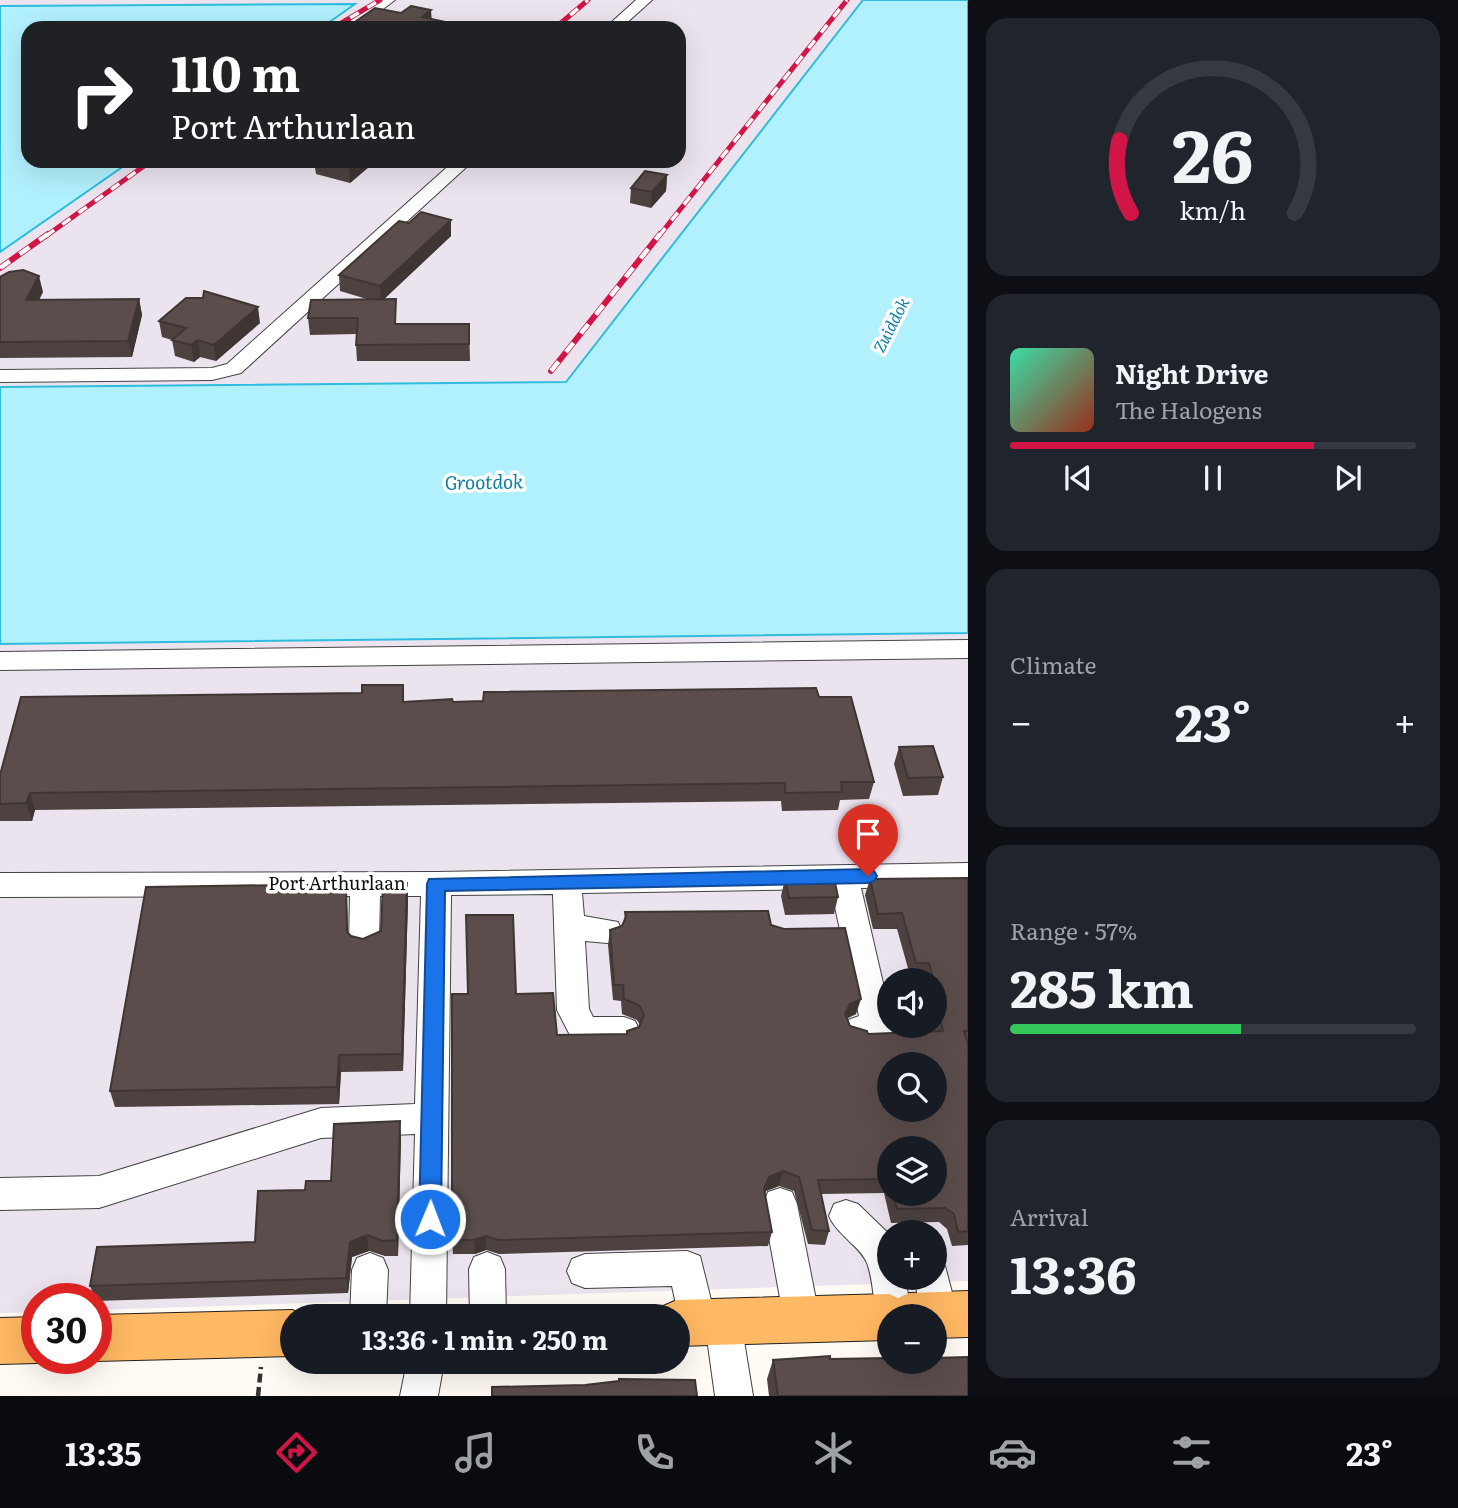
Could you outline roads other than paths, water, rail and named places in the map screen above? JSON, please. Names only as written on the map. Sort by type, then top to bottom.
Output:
[{"type":"main road","points":[[699,1323],[877,1317]]},
{"type":"main road","points":[[112,1338],[280,1333]]},
{"type":"main road","points":[[0,1341],[21,1340]]},
{"type":"street","points":[[358,21],[388,0]]},
{"type":"street","points":[[620,21],[645,0]]},
{"type":"street","points":[[0,376],[212,374],[234,369],[456,168]]},
{"type":"street","points":[[0,661],[968,649]]},
{"type":"street","name":"Port Arthurlaan","points":[[0,885],[436,884],[968,875]]},
{"type":"street","points":[[843,876],[843,930],[878,1030],[859,1030]]},
{"type":"street","points":[[568,881],[573,1010],[584,1031],[624,1031]]},
{"type":"street","points":[[363,942],[365,884]]},
{"type":"street","points":[[428,1304],[436,884]]},
{"type":"street","points":[[569,922],[580,928],[607,931]]},
{"type":"street","points":[[0,1194],[99,1192],[321,1123],[432,1118]]},
{"type":"street","points":[[780,1203],[802,1320]]},
{"type":"street","points":[[846,1216],[883,1253],[892,1304]]},
{"type":"street","points":[[584,1271],[687,1268],[699,1323],[734,1396]]},
{"type":"street","points":[[487,1269],[488,1304]]},
{"type":"street","points":[[369,1304],[370,1270]]},
{"type":"street","points":[[419,1396],[424,1374]]},
{"type":"water","points":[[863,0],[968,0],[968,633],[0,644],[0,387],[566,382]]},
{"type":"water","points":[[355,4],[331,21],[21,21],[21,168],[121,168],[0,252],[0,6]]},
{"type":"railway","points":[[345,21],[380,0]]},
{"type":"railway","points":[[563,21],[588,0]]},
{"type":"railway","points":[[659,236],[847,0]]},
{"type":"railway","points":[[46,236],[141,168]]},
{"type":"railway","points":[[0,268],[48,234]]},
{"type":"railway","points":[[551,371],[660,234]]},
{"type":"water label","name":"Zuiddok","points":[[891,325]]},
{"type":"water label","name":"Grootdok","points":[[484,482]]}]
